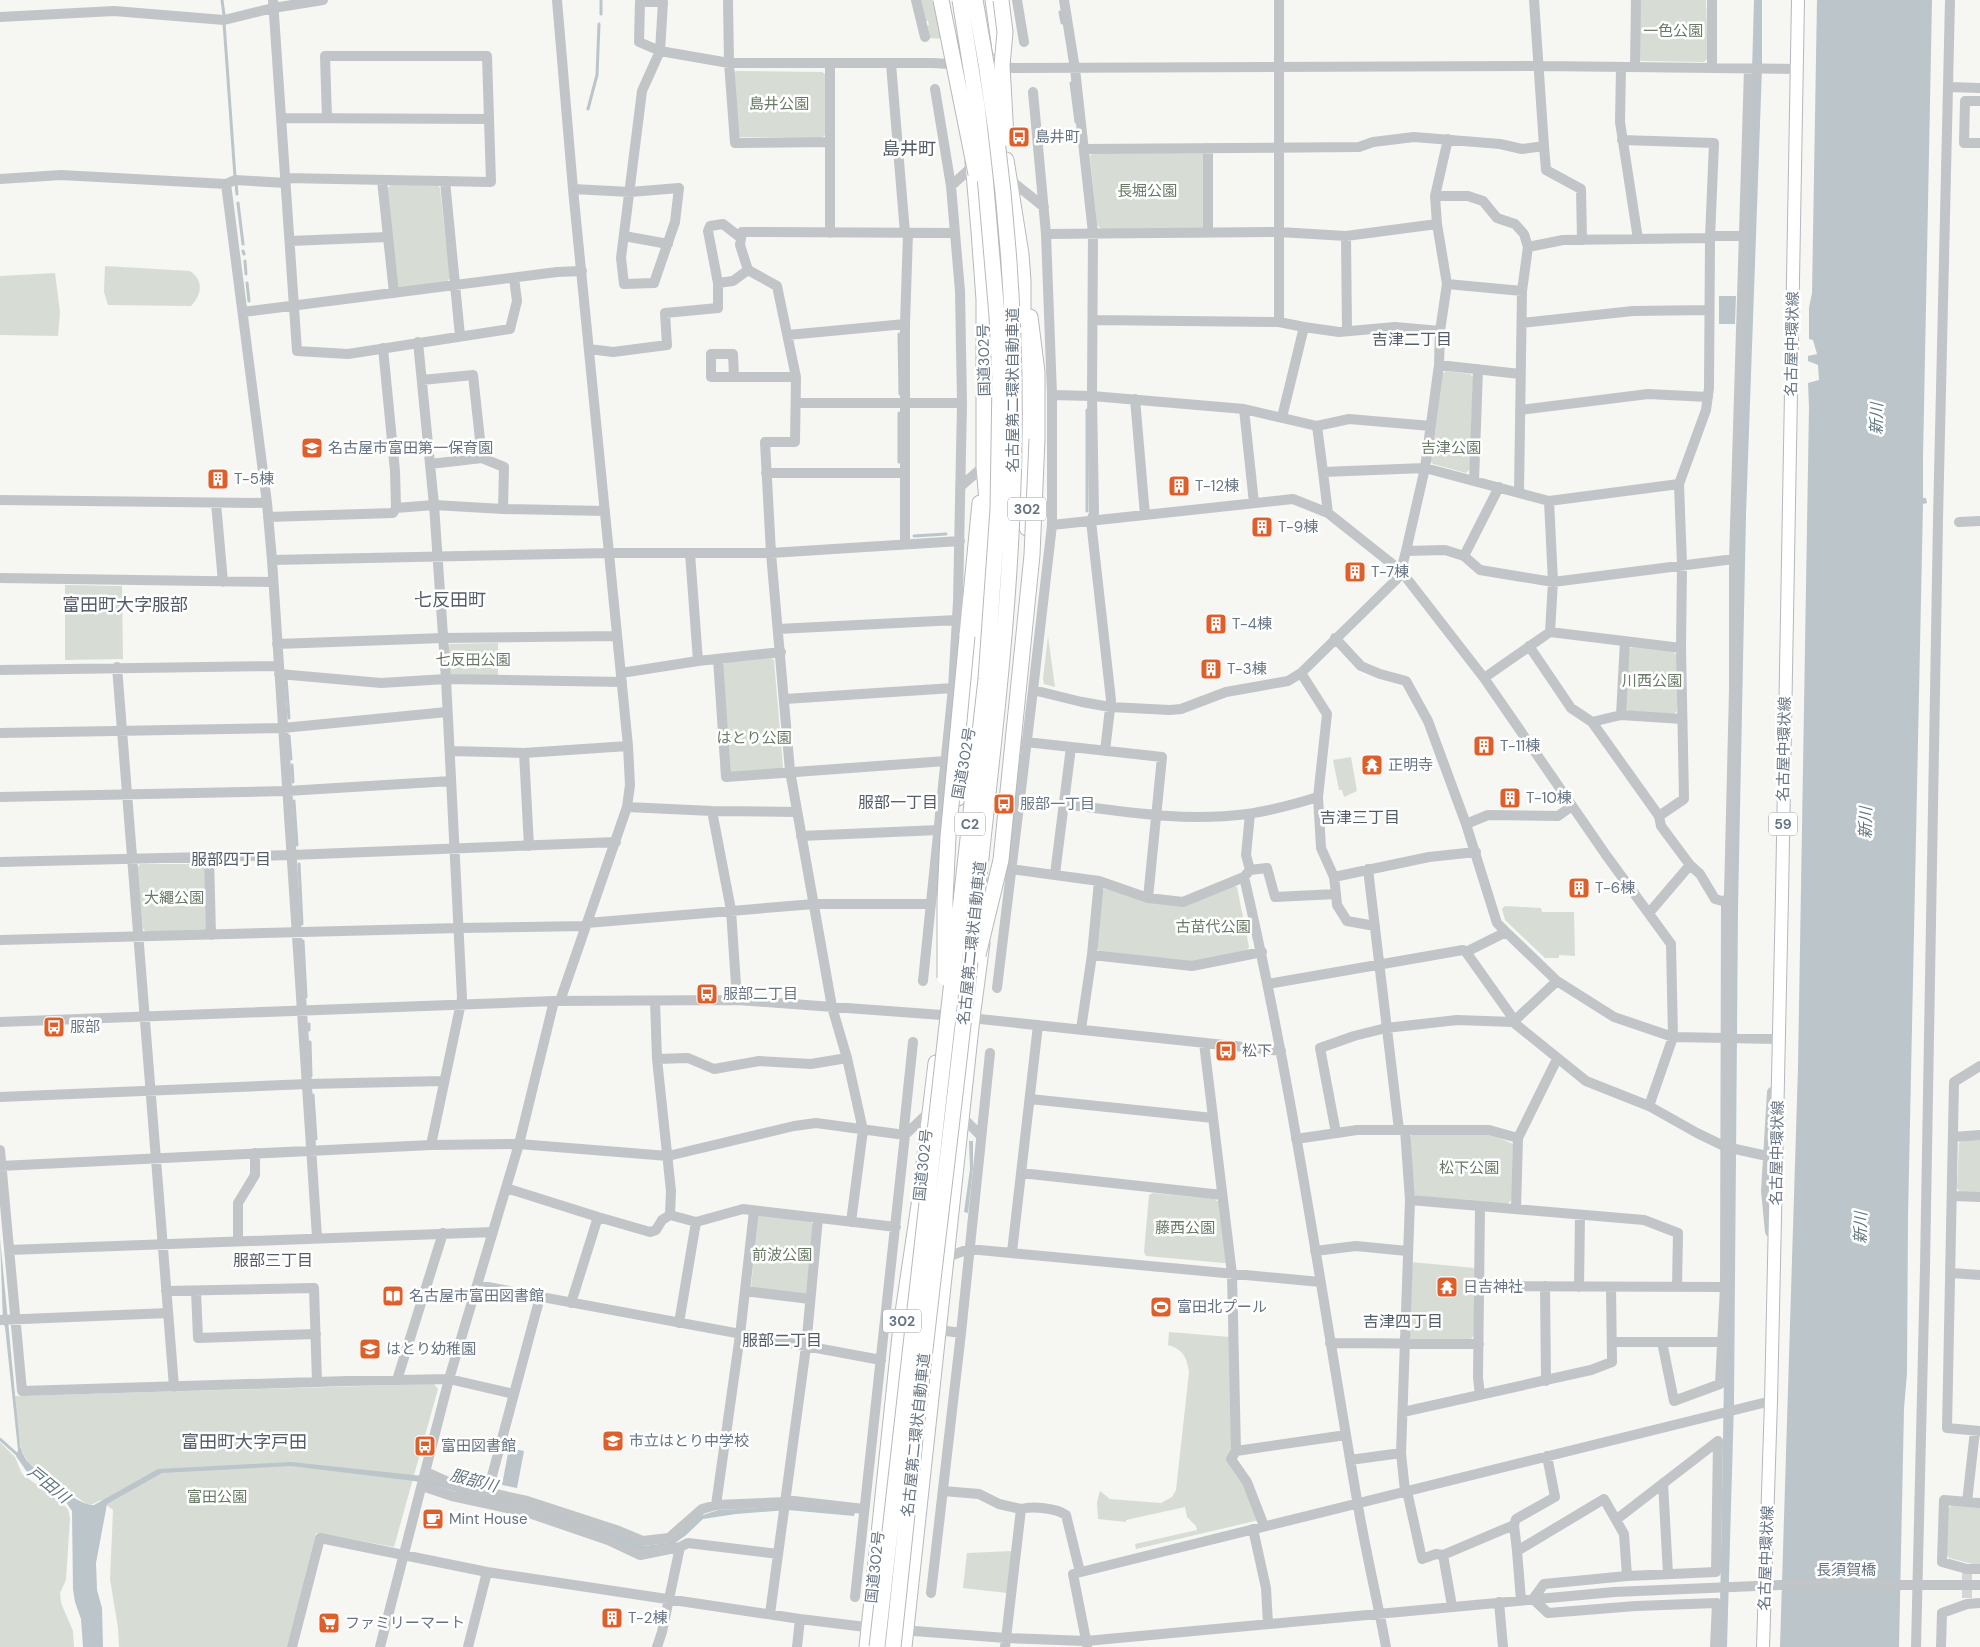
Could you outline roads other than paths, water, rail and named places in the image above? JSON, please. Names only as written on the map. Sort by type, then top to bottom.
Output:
[{"type":"highway","name":"国道302号","points":[[867,1647],[901,1326],[919,1205],[942,1015],[954,819],[975,698],[989,524],[984,466],[984,300],[973,166],[962,90],[934,0]]},
{"type":"highway","points":[[942,0],[992,254]]},
{"type":"highway","name":"名古屋第二環状自動車道","points":[[877,1647],[985,689],[994,578],[1000,443],[1000,381],[992,254],[977,106],[960,0]]},
{"type":"highway","name":"名古屋第二環状自動車道","points":[[893,1647],[925,1346],[962,1030],[1008,587],[1013,511],[1015,381],[1010,260],[1002,174],[975,0]]},
{"type":"highway","name":"302","points":[[904,1647],[972,1018],[992,878],[1027,534],[1024,451],[1026,402],[1021,254],[1009,179],[996,66],[981,0]]},
{"type":"highway","points":[[993,0],[996,66],[1016,288],[1015,381]]},
{"type":"highway","points":[[996,66],[1005,32],[1001,0]]},
{"type":"highway","points":[[962,1030],[1001,860],[1032,555],[1037,439],[1037,372],[1023,282]]},
{"type":"highway","points":[[946,1039],[945,899],[949,828],[984,466]]},
{"type":"main road","name":"名古屋中環状線","points":[[1763,1647],[1777,1258],[1777,1039],[1798,0]]},
{"type":"street","points":[[0,17],[114,11],[224,20],[273,4],[323,0]]},
{"type":"street","points":[[380,1647],[449,1379],[519,1144],[557,1001],[616,842],[627,807],[630,785],[628,746],[573,189],[557,0]]},
{"type":"street","points":[[728,0],[729,63],[735,142],[830,142]]},
{"type":"street","points":[[916,0],[925,37]]},
{"type":"street","points":[[1017,0],[1024,42]]},
{"type":"street","points":[[1064,0],[1076,69],[1093,233],[1092,396],[1094,513],[1091,521],[1111,700],[1105,751]]},
{"type":"street","points":[[1278,0],[1279,322]]},
{"type":"street","points":[[1534,0],[1546,170],[1581,189],[1582,240]]},
{"type":"street","points":[[1635,67],[1636,0]]},
{"type":"street","points":[[1712,0],[1712,68]]},
{"type":"street","points":[[1916,1647],[1915,1585],[1926,1267],[1938,529],[1950,0]]},
{"type":"street","points":[[573,189],[630,192],[679,188],[675,222],[654,283],[624,284],[621,258],[630,192],[642,91],[660,51],[662,2],[640,2],[639,42],[660,51],[729,63],[955,64],[1076,69],[1539,66],[1797,69]]},
{"type":"street","points":[[273,4],[297,351],[348,354],[510,329],[517,301],[514,278]]},
{"type":"street","points":[[0,179],[70,176],[226,184],[235,180],[491,182],[487,56],[325,56],[327,118]]},
{"type":"street","points":[[830,63],[830,233]]},
{"type":"street","points":[[891,64],[906,233],[904,324],[905,544]]},
{"type":"street","points":[[1621,67],[1620,122],[1638,239]]},
{"type":"street","points":[[1662,1342],[1674,1401],[1720,1384],[1725,1287],[1726,902],[1729,895],[1734,690],[1734,559],[1749,69]]},
{"type":"street","points":[[1949,87],[1980,88]]},
{"type":"street","points":[[923,981],[953,688],[960,541],[962,403],[960,291],[956,233],[951,186],[935,89]]},
{"type":"street","points":[[997,988],[1010,869],[1034,690],[1052,525],[1052,395],[1046,234],[1033,92]]},
{"type":"street","points":[[1980,101],[1965,102],[1964,143],[1980,143]]},
{"type":"street","points":[[281,118],[489,120]]},
{"type":"street","points":[[1085,149],[1359,147],[1373,142],[1414,137],[1500,144],[1522,149],[1544,146]]},
{"type":"street","points":[[1034,690],[1110,707],[1170,710],[1181,709],[1226,692],[1288,680],[1301,673],[1396,580],[1401,571],[1425,468],[1439,365],[1440,331],[1447,284],[1437,224],[1435,196],[1448,139]]},
{"type":"street","points":[[1622,140],[1714,143],[1710,237],[1708,397],[1706,410],[1679,484],[1682,565],[1681,648],[1684,799],[1659,816]]},
{"type":"street","points":[[1208,148],[1208,233]]},
{"type":"street","points":[[951,186],[973,166]]},
{"type":"street","points":[[1009,179],[1044,207]]},
{"type":"street","points":[[382,180],[394,293]]},
{"type":"street","points":[[445,181],[460,336]]},
{"type":"street","points":[[226,184],[267,503],[272,560],[317,1237]]},
{"type":"street","points":[[1435,196],[1468,196],[1483,201],[1498,218],[1515,224],[1524,234],[1528,247],[1522,292],[1519,492]]},
{"type":"street","points":[[589,349],[613,352],[667,345],[665,313],[718,308],[718,283],[708,231],[710,226],[723,224],[741,238]]},
{"type":"street","points":[[1046,234],[1279,232],[1346,236],[1437,224]]},
{"type":"street","points":[[851,1222],[863,1130],[847,1058],[832,1006],[796,812],[790,771],[781,652],[770,553],[765,442],[795,442],[796,377],[777,286],[748,270],[740,246],[742,232],[956,233]]},
{"type":"street","points":[[624,236],[668,244]]},
{"type":"street","points":[[1346,236],[1347,331]]},
{"type":"street","points":[[1528,247],[1563,240],[1744,236]]},
{"type":"street","points":[[290,241],[388,237]]},
{"type":"street","points":[[718,283],[733,281],[748,270]]},
{"type":"street","points":[[243,312],[582,271]]},
{"type":"street","points":[[1447,284],[1522,292]]},
{"type":"street","points":[[1522,323],[1632,311],[1709,310]]},
{"type":"street","points":[[1093,320],[1279,322],[1304,328],[1339,332],[1395,327],[1440,331]]},
{"type":"street","points":[[788,334],[904,324]]},
{"type":"street","points":[[1282,417],[1304,328]]},
{"type":"street","points":[[418,342],[434,505],[446,679],[459,928],[461,1005],[443,1080],[431,1145]]},
{"type":"street","points":[[268,517],[393,513],[396,508],[395,471],[383,348]]},
{"type":"street","points":[[1439,365],[1520,374]]},
{"type":"street","points":[[1474,480],[1478,369]]},
{"type":"street","points":[[422,380],[473,375],[482,458]]},
{"type":"street","points":[[734,377],[796,377]]},
{"type":"street","points":[[1520,410],[1648,394],[1708,397]]},
{"type":"street","points":[[1052,395],[1135,399],[1244,409],[1317,426],[1349,419],[1431,426]]},
{"type":"street","points":[[1135,399],[1145,515]]},
{"type":"street","points":[[797,404],[962,403]]},
{"type":"street","points":[[1244,409],[1254,503]]},
{"type":"street","points":[[1317,426],[1328,513]]},
{"type":"street","points":[[1024,451],[1051,472]]},
{"type":"street","points":[[430,464],[482,458],[504,467],[503,510]]},
{"type":"street","points":[[960,486],[984,466]]},
{"type":"street","points":[[1323,472],[1425,468],[1549,501],[1679,484]]},
{"type":"street","points":[[766,473],[904,473]]},
{"type":"street","points":[[1464,556],[1499,487]]},
{"type":"street","points":[[1052,525],[1293,499],[1328,513],[1401,571],[1484,678],[1572,806],[1671,944],[1673,1037],[1649,1106]]},
{"type":"street","points":[[0,500],[267,503]]},
{"type":"street","points":[[1549,501],[1553,582],[1550,632]]},
{"type":"street","points":[[216,503],[223,582]]},
{"type":"street","points":[[396,508],[434,505],[503,510],[604,511]]},
{"type":"street","points":[[1959,522],[1980,521]]},
{"type":"street","points":[[272,560],[609,553],[770,553],[960,541]]},
{"type":"street","points":[[1406,551],[1445,550],[1464,556],[1480,570],[1553,582],[1734,559]]},
{"type":"street","points":[[690,553],[698,661]]},
{"type":"street","points":[[0,578],[272,582]]},
{"type":"street","points":[[1021,607],[1045,583]]},
{"type":"street","points":[[778,629],[957,620]]},
{"type":"street","points":[[1484,678],[1550,632],[1681,648]]},
{"type":"street","points":[[277,644],[442,638],[617,636]]},
{"type":"street","points":[[1335,638],[1361,666],[1380,674],[1406,681],[1428,721],[1476,852],[1497,923],[1557,982],[1614,1017],[1673,1037],[1777,1039]]},
{"type":"street","points":[[1621,715],[1625,641]]},
{"type":"street","points":[[1529,646],[1571,708],[1592,722],[1659,816],[1661,826],[1690,866],[1700,874],[1715,899],[1726,902]]},
{"type":"street","points":[[0,670],[116,667],[278,670],[381,683],[446,679],[621,678],[698,661],[781,652]]},
{"type":"street","points":[[718,658],[726,777],[946,761]]},
{"type":"street","points":[[116,667],[174,1387]]},
{"type":"street","points":[[1301,673],[1327,714],[1318,797],[1321,848],[1334,877],[1338,905],[1347,921],[1375,926]]},
{"type":"street","points":[[785,699],[953,688]]},
{"type":"street","points":[[0,733],[283,728],[447,712]]},
{"type":"street","points":[[1592,722],[1621,715],[1682,719]]},
{"type":"street","points":[[1026,742],[1162,757],[1148,898]]},
{"type":"street","points":[[450,751],[524,753],[628,746]]},
{"type":"street","points":[[1055,874],[1071,747]]},
{"type":"street","points":[[524,753],[529,846]]},
{"type":"street","points":[[0,797],[287,791],[452,781]]},
{"type":"street","points":[[1064,804],[1155,816],[1200,818],[1250,814],[1318,797]]},
{"type":"street","points":[[1466,824],[1488,815],[1558,816],[1572,806]]},
{"type":"street","points":[[627,807],[796,812]]},
{"type":"street","points":[[712,811],[731,910],[736,1000]]},
{"type":"street","points":[[1250,814],[1246,855],[1247,873],[1281,1051],[1357,1504],[1386,1647]]},
{"type":"street","points":[[801,836],[938,830]]},
{"type":"street","points":[[0,862],[292,855],[616,842]]},
{"type":"street","points":[[1334,877],[1429,857],[1476,852]]},
{"type":"street","points":[[992,878],[1012,856]]},
{"type":"street","points":[[210,857],[211,935]]},
{"type":"street","points":[[936,860],[950,882]]},
{"type":"street","points":[[1650,913],[1690,866]]},
{"type":"street","points":[[1010,869],[1100,881],[1148,898],[1183,902],[1247,873],[1267,868],[1275,897],[1336,894]]},
{"type":"street","points":[[1368,869],[1386,1028],[1402,1130],[1410,1200],[1401,1453],[1406,1491],[1422,1559],[1436,1554],[1443,1555],[1514,1525]]},
{"type":"street","points":[[1082,1029],[1100,881]]},
{"type":"street","points":[[0,940],[586,925],[731,910],[814,904],[931,904]]},
{"type":"street","points":[[1466,952],[1506,932]]},
{"type":"street","points":[[1268,984],[1463,950],[1514,1021],[1556,1059],[1586,1081],[1649,1106],[1697,1134],[1726,1147],[1767,1156]]},
{"type":"street","points":[[1092,955],[1192,966],[1262,952]]},
{"type":"street","points":[[1336,1133],[1320,1048],[1354,1036],[1386,1028],[1457,1020],[1514,1021],[1557,982]]},
{"type":"street","points":[[0,1022],[557,1001],[736,1000],[942,1015],[1281,1051]]},
{"type":"street","points":[[655,1001],[657,1059],[671,1191],[670,1215]]},
{"type":"street","points":[[1012,1252],[1038,1025]]},
{"type":"street","points":[[855,1598],[896,1227],[913,1042]]},
{"type":"street","points":[[1204,1043],[1232,1274],[1236,1451],[1231,1459],[1246,1482],[1264,1526]]},
{"type":"street","points":[[931,1593],[961,1333],[990,1053]]},
{"type":"street","points":[[1777,1258],[1771,1247],[1766,1191],[1772,1076],[1778,1054]]},
{"type":"street","points":[[657,1059],[688,1058],[714,1069],[759,1061],[811,1064],[847,1058]]},
{"type":"street","points":[[1516,1209],[1518,1138],[1556,1059]]},
{"type":"street","points":[[1967,1502],[1978,1431],[1947,1428],[1954,1082],[1980,1066]]},
{"type":"street","points":[[0,1097],[443,1080]]},
{"type":"street","points":[[1030,1099],[1213,1118]]},
{"type":"street","points":[[905,1135],[929,1112]]},
{"type":"street","points":[[962,1117],[981,1136]]},
{"type":"street","points":[[1,1166],[431,1145],[519,1144],[668,1156],[794,1126],[816,1123],[905,1135]]},
{"type":"street","points":[[1296,1139],[1357,1130],[1489,1130],[1518,1138]]},
{"type":"street","points":[[1953,1137],[1980,1135]]},
{"type":"street","points":[[0,1150],[9,1250],[6,1319],[22,1391],[449,1379],[514,1394]]},
{"type":"street","points":[[238,1240],[238,1204],[255,1174],[255,1153]]},
{"type":"street","points":[[1021,1173],[1222,1195]]},
{"type":"street","points":[[506,1188],[650,1232],[656,1230],[662,1220],[670,1215],[696,1222],[743,1209],[896,1227]]},
{"type":"street","points":[[1953,1196],[1980,1197]]},
{"type":"street","points":[[1410,1200],[1644,1220],[1678,1233],[1677,1287]]},
{"type":"street","points":[[1480,1206],[1478,1344],[1480,1396]]},
{"type":"street","points":[[716,1505],[740,1335],[754,1211]]},
{"type":"street","points":[[1579,1287],[1580,1215]]},
{"type":"street","points":[[571,1303],[598,1217]]},
{"type":"street","points":[[770,1614],[806,1347],[818,1218]]},
{"type":"street","points":[[679,1323],[696,1222]]},
{"type":"street","points":[[9,1250],[317,1237],[493,1232]]},
{"type":"street","points":[[397,1380],[443,1233]]},
{"type":"street","points":[[1315,1251],[1356,1246],[1408,1251]]},
{"type":"street","points":[[947,1257],[970,1248],[1320,1282]]},
{"type":"street","points":[[1951,1273],[1980,1275]]},
{"type":"street","points":[[477,1285],[881,1360]]},
{"type":"street","points":[[1479,1286],[1725,1287]]},
{"type":"street","points":[[1545,1286],[1546,1381]]},
{"type":"street","points":[[1403,1412],[1546,1381],[1591,1370],[1612,1362],[1611,1287]]},
{"type":"street","points":[[166,1291],[314,1288],[317,1382]]},
{"type":"street","points":[[196,1290],[198,1338],[316,1334]]},
{"type":"street","points":[[745,1291],[810,1299]]},
{"type":"street","points":[[488,1491],[540,1297]]},
{"type":"street","points":[[6,1319],[168,1313]]},
{"type":"street","points":[[901,1326],[961,1333]]},
{"type":"street","points":[[1612,1342],[1722,1342]]},
{"type":"street","points":[[1330,1343],[1478,1344]]},
{"type":"street","points":[[1087,1644],[1073,1574],[1771,1401]]},
{"type":"street","points":[[1236,1451],[1346,1436]]},
{"type":"street","points":[[1617,1519],[1718,1440],[1716,1572],[1626,1576],[1544,1584],[1534,1599],[1548,1613],[1636,1606],[1716,1603],[1715,1647]]},
{"type":"street","points":[[1350,1460],[1401,1453]]},
{"type":"street","points":[[1521,1600],[1514,1525],[1516,1519],[1555,1497],[1547,1456]]},
{"type":"street","points":[[426,1474],[455,1485],[528,1501],[643,1541],[674,1544],[688,1543],[778,1554]]},
{"type":"street","points":[[1663,1483],[1668,1574]]},
{"type":"street","points":[[422,1486],[452,1496],[526,1512],[608,1540],[640,1555],[674,1544],[702,1509],[716,1505],[785,1501],[864,1509]]},
{"type":"street","points":[[943,1491],[979,1494],[999,1504],[1021,1509],[1027,1507],[1060,1511],[1066,1515],[1080,1572]]},
{"type":"street","points":[[1517,1551],[1604,1499],[1624,1534],[1626,1576]]},
{"type":"street","points":[[1980,1503],[1944,1500],[1942,1562],[1967,1571],[1980,1569]]},
{"type":"street","points":[[1006,1642],[1021,1509]]},
{"type":"street","points":[[862,1526],[877,1550]]},
{"type":"street","points":[[1253,1529],[1266,1588],[1268,1624]]},
{"type":"street","name":"長須賀橋","points":[[292,1647],[320,1538],[487,1572],[800,1619],[1006,1642],[1087,1644],[1380,1612],[1534,1599],[1703,1588],[1780,1585],[1980,1585]]},
{"type":"street","points":[[657,1647],[670,1598],[674,1544]]},
{"type":"street","points":[[1443,1555],[1452,1606]]},
{"type":"street","points":[[468,1647],[487,1572]]},
{"type":"street","points":[[1941,1647],[1942,1613],[1967,1601],[1980,1603]]},
{"type":"street","points":[[1499,1602],[1503,1647]]},
{"type":"street","points":[[797,1647],[800,1619]]},
{"type":"water","points":[[1754,0],[1762,0],[1762,68],[1746,514],[1738,908],[1734,1402],[1727,1647],[1719,1647],[1732,796]]},
{"type":"water","name":"新川","points":[[1817,0],[1932,0],[1923,458],[1923,498],[1926,498],[1927,503],[1923,504],[1908,1217],[1907,1373],[1904,1408],[1899,1647],[1780,1647],[1798,1067],[1808,383],[1819,380],[1818,365],[1808,361],[1808,356],[1817,354],[1813,340],[1809,339],[1809,308],[1812,293]]},
{"type":"water","points":[[1719,296],[1736,296],[1735,324],[1719,324]]},
{"type":"water","points":[[969,1141],[973,1141],[973,1168],[968,1213],[964,1212],[970,1169]]},
{"type":"water","name":"戸田川","points":[[0,1238],[20,1446],[27,1461],[42,1474],[60,1489],[79,1501],[88,1504],[94,1505],[158,1469],[291,1462],[433,1477],[526,1503],[617,1534],[644,1546],[667,1543],[700,1516],[718,1510],[777,1507],[790,1504],[855,1512],[854,1516],[788,1510],[703,1519],[685,1536],[669,1547],[643,1551],[610,1537],[414,1481],[291,1466],[162,1473],[107,1504],[96,1563],[97,1590],[102,1608],[103,1647],[83,1647],[81,1619],[73,1589],[72,1511],[64,1499],[27,1472],[16,1456],[18,1450],[5,1327],[3,1323]]},
{"type":"water","points":[[509,1448],[524,1451],[517,1488],[502,1485]]},
{"type":"waterway","points":[[222,0],[224,15]]},
{"type":"waterway","points":[[601,0],[601,14]]},
{"type":"waterway","points":[[1060,12],[1062,23]]},
{"type":"waterway","points":[[224,23],[235,177]]},
{"type":"waterway","points":[[588,109],[597,75],[599,24]]},
{"type":"waterway","points":[[1071,83],[1076,122]]},
{"type":"waterway","points":[[236,183],[237,194]]},
{"type":"waterway","points":[[238,203],[243,244]]},
{"type":"waterway","points":[[245,261],[246,274]]},
{"type":"waterway","points":[[247,283],[249,301]]},
{"type":"waterway","points":[[899,334],[900,394]]},
{"type":"waterway","points":[[1087,410],[1087,511]]},
{"type":"waterway","points":[[899,413],[899,462]]},
{"type":"waterway","points":[[914,536],[946,534]]},
{"type":"waterway","points":[[286,678],[289,718]]},
{"type":"waterway","points":[[289,736],[291,759]]},
{"type":"waterway","points":[[292,765],[293,782]]},
{"type":"waterway","points":[[294,801],[297,845]]},
{"type":"waterway","points":[[299,864],[302,924]]},
{"type":"waterway","points":[[303,941],[306,997]]},
{"type":"waterway","points":[[309,1024],[309,1030]]},
{"type":"waterway","points":[[310,1042],[311,1076]]},
{"type":"waterway","points":[[313,1095],[316,1139]]},
{"type":"waterway","points":[[0,1439],[20,1457]]},
{"type":"tunnel","points":[[1967,1573],[1967,1598]]},
{"type":"place","name":"島井町","points":[[1019,137]]},
{"type":"place","name":"名古屋市富田第一保育園","points":[[312,448]]},
{"type":"place","name":"T-5棟","points":[[218,479]]},
{"type":"place","name":"T-12棟","points":[[1179,486]]},
{"type":"place","name":"T-9棟","points":[[1262,527]]},
{"type":"place","name":"T-7棟","points":[[1355,572]]},
{"type":"place","name":"T-4棟","points":[[1216,624]]},
{"type":"place","name":"T-3棟","points":[[1211,669]]},
{"type":"place","name":"T-11棟","points":[[1484,746]]},
{"type":"place","name":"正明寺","points":[[1372,765]]},
{"type":"place","name":"T-10棟","points":[[1510,798]]},
{"type":"place","name":"服部一丁目","points":[[1004,804]]},
{"type":"place","name":"T-6棟","points":[[1579,888]]},
{"type":"place","name":"服部二丁目","points":[[707,994]]},
{"type":"place","name":"服部","points":[[54,1027]]},
{"type":"place","name":"松下","points":[[1226,1051]]},
{"type":"place","name":"日吉神社","points":[[1447,1287]]},
{"type":"place","name":"名古屋市富田図書館","points":[[393,1296]]},
{"type":"place","name":"富田北プール","points":[[1161,1307]]},
{"type":"place","name":"はとり幼稚園","points":[[370,1349]]},
{"type":"place","name":"市立はとり中学校","points":[[613,1441]]},
{"type":"place","name":"富田図書館","points":[[425,1446]]},
{"type":"place","name":"Mint House","points":[[433,1519]]},
{"type":"place","name":"T-2棟","points":[[612,1618]]},
{"type":"place","name":"ファミリーマート","points":[[329,1623]]},
{"type":"district","name":"島井町","points":[[909,149]]},
{"type":"district","name":"吉津二丁目","points":[[1412,339]]},
{"type":"district","name":"七反田町","points":[[450,600]]},
{"type":"district","name":"富田町大字服部","points":[[125,605]]},
{"type":"district","name":"服部一丁目","points":[[898,802]]},
{"type":"district","name":"吉津三丁目","points":[[1360,817]]},
{"type":"district","name":"服部四丁目","points":[[231,859]]},
{"type":"district","name":"服部三丁目","points":[[273,1260]]},
{"type":"district","name":"吉津四丁目","points":[[1403,1321]]},
{"type":"district","name":"服部二丁目","points":[[782,1340]]},
{"type":"district","name":"富田町大字戸田","points":[[244,1442]]},
{"type":"park label","name":"一色公園","points":[[1673,31]]},
{"type":"park label","name":"島井公園","points":[[779,104]]},
{"type":"park label","name":"長堀公園","points":[[1147,191]]},
{"type":"park label","name":"吉津公園","points":[[1451,448]]},
{"type":"park label","name":"七反田公園","points":[[473,660]]},
{"type":"park label","name":"川西公園","points":[[1652,681]]},
{"type":"park label","name":"はとり公園","points":[[754,738]]},
{"type":"park label","name":"大繩公園","points":[[174,898]]},
{"type":"park label","name":"古苗代公園","points":[[1213,927]]},
{"type":"park label","name":"松下公園","points":[[1469,1168]]},
{"type":"park label","name":"藤西公園","points":[[1185,1228]]},
{"type":"park label","name":"前波公園","points":[[782,1255]]},
{"type":"park label","name":"富田公園","points":[[217,1497]]},
{"type":"water label","name":"服部川","points":[[474,1480]]}]
